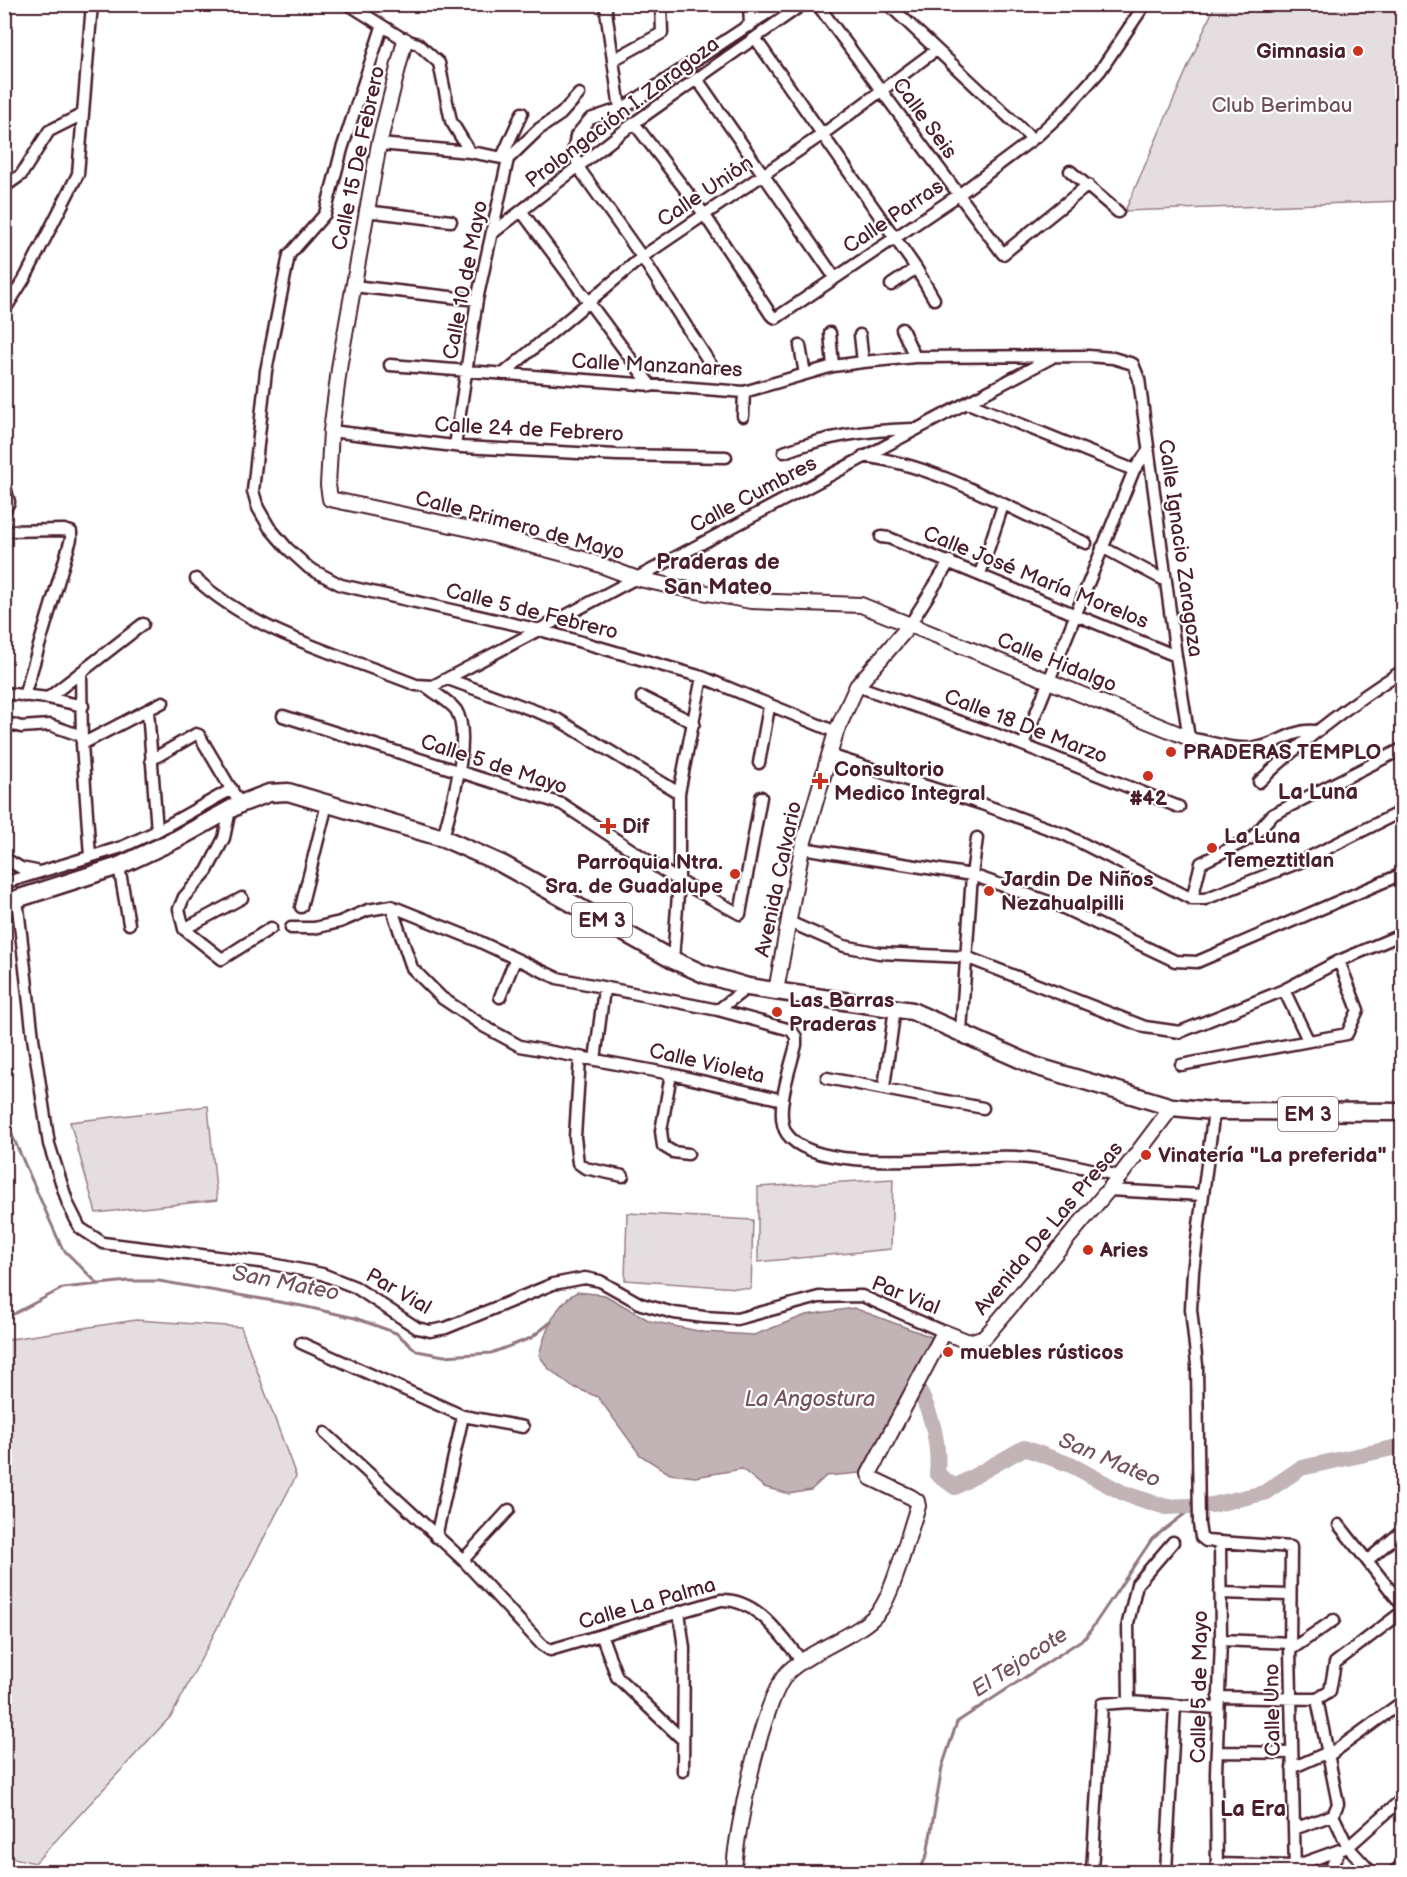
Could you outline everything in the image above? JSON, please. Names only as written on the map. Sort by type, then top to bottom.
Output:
[{"type":"main road","name":"EM 3","points":[[11,901],[119,866],[177,839],[234,801],[269,793],[288,792],[443,838],[510,868],[673,960],[704,974],[748,987],[895,1008],[928,1017],[1035,1066],[1172,1107],[1214,1112],[1402,1112]]},
{"type":"street","points":[[4,311],[26,276],[78,174],[92,4]]},
{"type":"street","points":[[348,4],[382,27],[405,40],[418,44],[439,63],[451,121],[470,152]]},
{"type":"street","points":[[606,4],[620,109]]},
{"type":"street","points":[[613,60],[662,33],[661,4]]},
{"type":"street","points":[[749,4],[750,26]]},
{"type":"street","points":[[713,368],[642,257],[578,167],[574,148],[582,127],[590,119],[620,109],[781,4]]},
{"type":"street","name":"Prolongación I. Zaragoza","points":[[494,232],[634,123],[803,4]]},
{"type":"street","name":"Calle Seis","points":[[817,4],[957,196],[1003,254],[1088,185]]},
{"type":"street","points":[[888,4],[1032,139]]},
{"type":"street","name":"Calle Parras","points":[[704,214],[773,317],[776,318],[957,196],[1032,139],[1065,110],[1100,71],[1145,4]]},
{"type":"street","name":"Calle 5 de Febrero","points":[[382,27],[342,148],[325,214],[289,255],[266,371],[253,491],[258,508],[269,527],[309,568],[341,585],[540,630],[702,677],[836,732]]},
{"type":"street","points":[[754,38],[916,268],[934,299]]},
{"type":"street","name":"Calle 15 De Febrero","points":[[330,499],[328,485],[331,431],[365,211],[405,40]]},
{"type":"street","name":"Calle Unión","points":[[503,374],[642,257],[823,134],[936,50]]},
{"type":"street","points":[[697,78],[835,278]]},
{"type":"street","name":"Prolongación I. Zaragoza","points":[[505,158],[561,114],[579,94]]},
{"type":"street","name":"Calle 10 de Mayo","points":[[455,446],[477,300],[494,232],[505,158],[522,113]]},
{"type":"street","points":[[4,187],[21,175],[50,131],[83,114]]},
{"type":"street","points":[[634,123],[704,214]]},
{"type":"street","points":[[379,144],[470,152],[505,158]]},
{"type":"street","points":[[1070,171],[1118,212]]},
{"type":"street","points":[[365,211],[450,221]]},
{"type":"street","points":[[522,212],[651,386]]},
{"type":"street","points":[[891,285],[916,268]]},
{"type":"street","points":[[353,286],[477,300]]},
{"type":"street","points":[[902,329],[915,357]]},
{"type":"street","points":[[830,333],[833,366]]},
{"type":"street","points":[[860,335],[863,362]]},
{"type":"street","points":[[800,346],[805,374]]},
{"type":"street","name":"Calle Manzanares","points":[[390,365],[744,392],[833,366],[915,357],[1054,356],[1113,358],[1133,364]]},
{"type":"street","name":"Calle Cumbres","points":[[427,687],[448,679],[1054,356]]},
{"type":"street","name":"Calle Ignacio Zaragoza","points":[[1133,364],[1139,379],[1189,738]]},
{"type":"street","points":[[743,416],[744,392]]},
{"type":"street","points":[[968,403],[1134,470]]},
{"type":"street","points":[[784,452],[817,439],[865,430],[916,429]]},
{"type":"street","name":"Calle 24 de Febrero","points":[[331,431],[455,446],[617,455],[726,457]]},
{"type":"street","points":[[1023,745],[1134,470],[1148,451]]},
{"type":"street","points":[[863,456],[887,459],[925,470],[1086,543]]},
{"type":"street","points":[[4,483],[9,502],[4,512]]},
{"type":"street","name":"Calle Primero de Mayo","points":[[330,499],[470,530],[587,560],[635,578],[751,601],[861,605],[909,626]]},
{"type":"street","points":[[980,574],[1003,505]]},
{"type":"street","points":[[4,531],[64,530],[71,532],[71,539],[24,696]]},
{"type":"street","name":"Calle José María Morelos","points":[[881,537],[890,538],[950,561],[1176,656]]},
{"type":"street","points":[[1102,548],[1166,581]]},
{"type":"street","name":"Avenida Calvario","points":[[776,991],[802,848],[836,732],[857,686],[909,626],[950,561]]},
{"type":"street","points":[[196,579],[220,600],[300,641],[427,687],[454,708],[460,718],[459,772],[443,838]]},
{"type":"street","points":[[48,698],[143,624]]},
{"type":"street","name":"Calle Hidalgo","points":[[909,626],[1189,738]]},
{"type":"street","points":[[1259,782],[1314,731],[1351,703],[1402,671]]},
{"type":"street","points":[[81,673],[82,740],[90,856]]},
{"type":"street","points":[[673,960],[679,881],[679,793],[702,677]]},
{"type":"street","points":[[448,679],[557,719],[679,793]]},
{"type":"street","name":"Calle 18 De Marzo","points":[[857,686],[1023,745],[1179,807]]},
{"type":"street","points":[[4,693],[48,698],[83,706]]},
{"type":"street","points":[[642,697],[694,723]]},
{"type":"street","points":[[4,722],[21,727],[50,725],[82,740],[163,702]]},
{"type":"street","points":[[759,763],[769,706]]},
{"type":"street","points":[[148,710],[157,831]]},
{"type":"street","name":"Calle 5 de Mayo","points":[[283,716],[562,804],[679,881],[740,914],[761,797]]},
{"type":"street","points":[[1189,738],[1251,748],[1304,730],[1314,731]]},
{"type":"street","points":[[151,760],[196,734],[234,801],[224,838],[207,871],[184,897],[179,909],[184,929],[222,959],[271,928]]},
{"type":"street","points":[[1192,899],[1201,863],[1252,837],[1272,815],[1402,749]]},
{"type":"street","points":[[829,755],[982,804],[1066,835],[1192,899],[1205,899],[1300,862],[1402,811]]},
{"type":"street","points":[[4,883],[36,871],[122,847],[234,801]]},
{"type":"street","points":[[301,907],[327,804]]},
{"type":"street","points":[[961,1031],[972,875],[977,838]]},
{"type":"street","points":[[802,848],[972,875],[1054,904],[1174,961],[1186,964],[1197,962],[1402,874]]},
{"type":"street","points":[[4,858],[21,868],[36,871]]},
{"type":"street","points":[[119,866],[129,924]]},
{"type":"street","points":[[184,929],[242,898]]},
{"type":"street","name":"Par Vial","points":[[11,901],[50,1144],[68,1204],[80,1228],[103,1243],[267,1263],[322,1274],[355,1287],[417,1328],[430,1331],[446,1328],[553,1284],[585,1278],[600,1281],[641,1304],[674,1313],[704,1317],[737,1319],[819,1297],[862,1296],[944,1332]]},
{"type":"street","points":[[291,928],[314,928],[340,922],[368,910],[391,906],[476,940],[556,978],[718,1010],[790,1030],[796,1037],[783,1100]]},
{"type":"street","name":"Calle Violeta","points":[[391,906],[412,968],[442,998],[485,1028],[520,1046],[671,1074],[783,1100],[782,1118],[787,1134],[803,1146],[833,1156],[876,1162],[1016,1157],[1062,1162],[1120,1176]]},
{"type":"street","points":[[787,921],[844,946],[879,953],[966,957],[1145,1028],[1180,1032],[1284,990],[1339,961],[1398,936]]},
{"type":"street","points":[[500,997],[514,960]]},
{"type":"street","points":[[1181,1065],[1347,1034],[1358,1010],[1339,961]]},
{"type":"street","points":[[718,1010],[748,987]]},
{"type":"street","points":[[595,1060],[604,989]]},
{"type":"street","points":[[1284,990],[1308,1041]]},
{"type":"street","points":[[884,1088],[895,1008]]},
{"type":"street","points":[[580,1058],[575,1137],[578,1163],[585,1168],[623,1176]]},
{"type":"street","points":[[671,1074],[661,1131],[663,1146],[673,1152],[688,1155]]},
{"type":"street","points":[[827,1078],[983,1108]]},
{"type":"street","name":"Avenida De Las Presas","points":[[944,1332],[969,1342],[985,1337],[1120,1176],[1172,1107]]},
{"type":"street","points":[[1214,1112],[1191,1309],[1197,1365],[1198,1517],[1202,1537],[1220,1543]]},
{"type":"street","points":[[1108,1190],[1203,1195]]},
{"type":"street","points":[[735,1869],[761,1734],[778,1686],[789,1671],[802,1661],[873,1618],[886,1599],[918,1506],[911,1497],[871,1478],[870,1468],[944,1332]]},
{"type":"street","points":[[301,1343],[464,1416],[523,1427]]},
{"type":"street","points":[[436,1537],[464,1416]]},
{"type":"street","points":[[325,1434],[463,1560],[509,1510]]},
{"type":"street","points":[[1339,1525],[1402,1605]]},
{"type":"street","points":[[1368,1560],[1402,1531]]},
{"type":"street","points":[[1130,1702],[1128,1623],[1137,1584],[1173,1542]]},
{"type":"street","name":"Calle 5 de Mayo","points":[[1217,1868],[1216,1752],[1221,1640],[1220,1543]]},
{"type":"street","name":"Calle Uno","points":[[1220,1543],[1291,1547],[1290,1647],[1295,1869]]},
{"type":"street","name":"Calle La Palma","points":[[463,1560],[542,1645],[550,1650],[602,1637],[722,1600],[747,1603],[767,1620],[802,1661]]},
{"type":"street","points":[[1220,1593],[1290,1595]]},
{"type":"street","points":[[679,1612],[684,1648],[683,1771]]},
{"type":"street","points":[[1092,1872],[1102,1704],[1130,1702],[1175,1706],[1292,1698],[1317,1699],[1330,1691],[1335,1664],[1402,1612]]},
{"type":"street","points":[[1221,1640],[1290,1647],[1334,1620]]},
{"type":"street","points":[[602,1637],[617,1677],[683,1740]]},
{"type":"street","points":[[1317,1699],[1338,1804],[1333,1815],[1344,1849],[1371,1872]]},
{"type":"street","points":[[1292,1768],[1327,1755],[1402,1702]]},
{"type":"street","points":[[1166,1872],[1175,1706]]},
{"type":"street","points":[[1216,1752],[1292,1753]]},
{"type":"street","points":[[1329,1872],[1344,1849],[1402,1799]]},
{"type":"street","points":[[1294,1829],[1333,1815]]},
{"type":"street","points":[[1217,1868],[1295,1869],[1344,1849]]},
{"type":"street","points":[[1394,1872],[1402,1865]]},
{"type":"green space","name":"Club Berimbau","points":[[1215,5],[1402,5],[1402,201],[1125,211]]},
{"type":"green space","points":[[208,1106],[217,1200],[96,1213],[70,1122]]},
{"type":"green space","points":[[893,1179],[891,1249],[758,1262],[758,1187]]},
{"type":"green space","points":[[627,1213],[753,1220],[751,1289],[625,1280]]},
{"type":"green space","points":[[136,1320],[241,1327],[296,1476],[172,1715],[35,1863],[5,1856],[5,1343],[11,1339]]},
{"type":"water","name":"La Angostura","points":[[577,1292],[605,1295],[650,1321],[703,1332],[754,1335],[806,1315],[854,1308],[934,1338],[860,1473],[826,1476],[811,1490],[789,1494],[764,1487],[742,1469],[695,1477],[670,1474],[640,1455],[598,1397],[571,1386],[548,1368],[539,1355],[545,1336],[557,1311],[569,1297]]},
{"type":"waterway","points":[[4,1117],[62,1248],[98,1284]]},
{"type":"waterway","name":"San Mateo","points":[[4,1319],[63,1288],[128,1281],[159,1281],[302,1306],[355,1318],[396,1333],[417,1351],[444,1356],[491,1353],[531,1338],[551,1322]]},
{"type":"waterway","name":"San Mateo","points":[[913,1380],[929,1413],[937,1449],[937,1474],[955,1487],[1024,1448],[1071,1465],[1125,1494],[1166,1507],[1212,1505],[1264,1493],[1301,1468],[1402,1446]]},
{"type":"waterway","name":"El Tejocote","points":[[919,1872],[927,1855],[942,1767],[957,1722],[1086,1637],[1152,1539],[1195,1506]]},
{"type":"place","name":"Gimnasia","points":[[1358,51]]},
{"type":"place","name":"PRADERAS TEMPLO","points":[[1171,752]]},
{"type":"place","name":"#42","points":[[1148,776]]},
{"type":"place","name":"Consultorio Medico Integral","points":[[820,781]]},
{"type":"place","name":"Dif","points":[[608,826]]},
{"type":"place","name":"La Luna Temeztitlan","points":[[1212,848]]},
{"type":"place","name":"Parroquia Ntra. Sra. de Guadalupe","points":[[735,874]]},
{"type":"place","name":"Jardin De Niños Nezahualpilli","points":[[989,891]]},
{"type":"place","name":"Las Barras Praderas","points":[[777,1012]]},
{"type":"place","name":"Vinatería \"La preferida\"","points":[[1146,1155]]},
{"type":"place","name":"Aries","points":[[1088,1250]]},
{"type":"place","name":"muebles rústicos","points":[[948,1352]]},
{"type":"district","name":"Praderas de San Mateo","points":[[718,574]]},
{"type":"district","name":"La Luna","points":[[1318,791]]},
{"type":"district","name":"La Era","points":[[1253,1808]]}]
